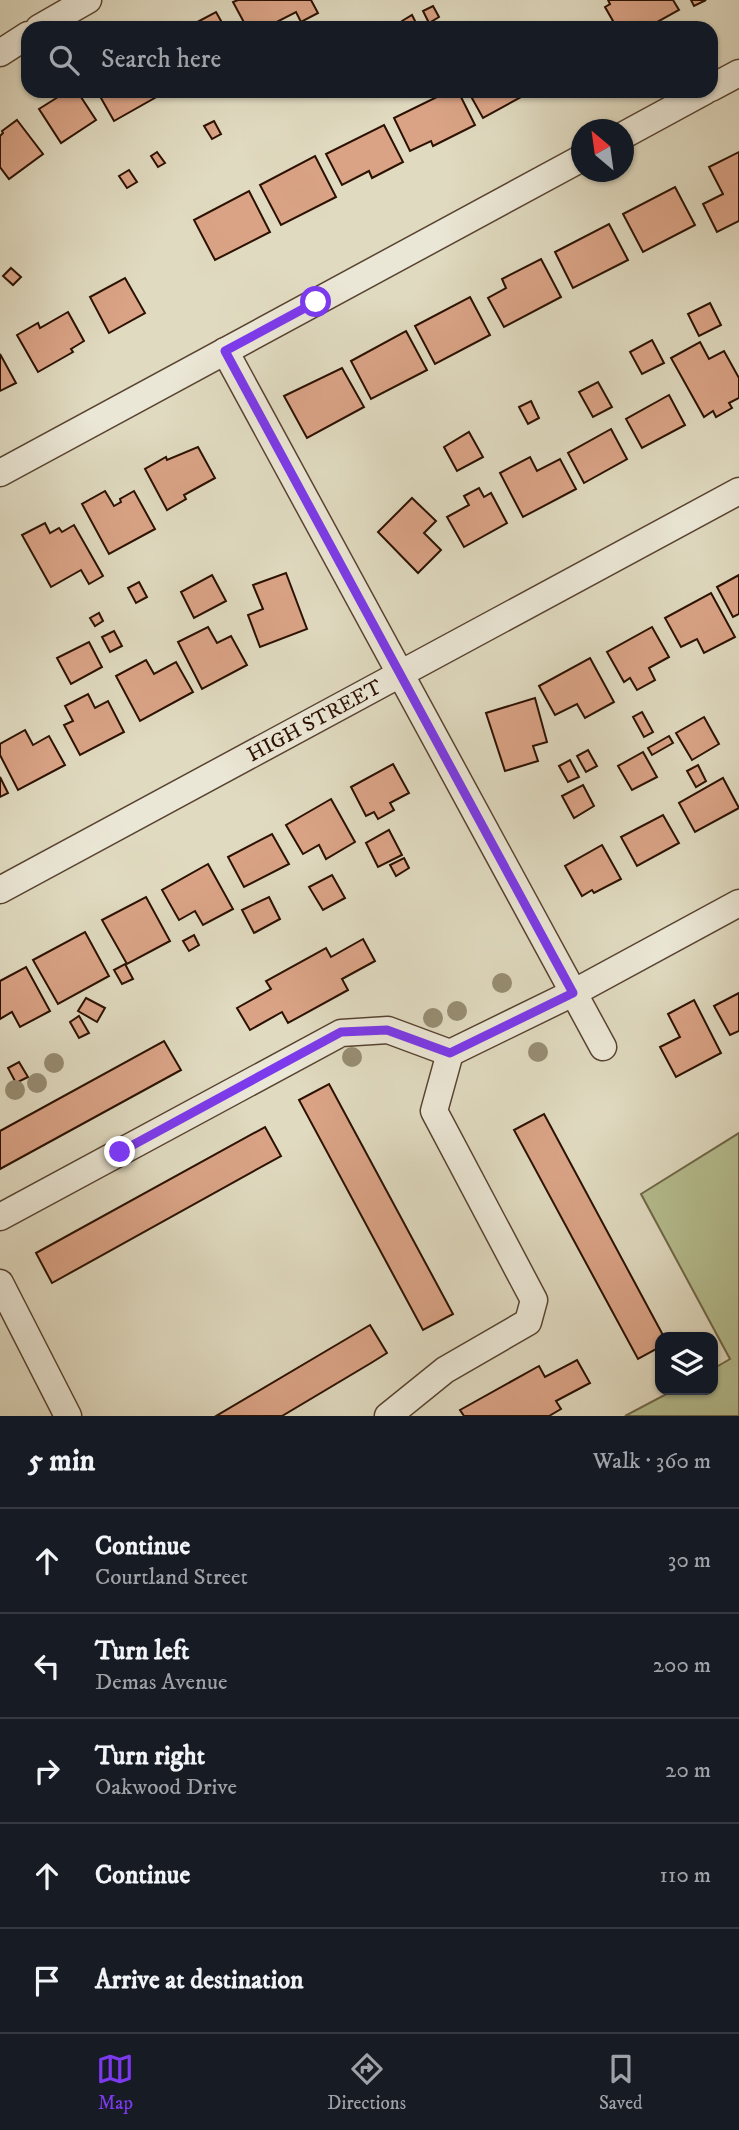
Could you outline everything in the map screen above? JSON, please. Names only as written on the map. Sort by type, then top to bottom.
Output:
[{"type":"street","points":[[51,21],[88,0]]},
{"type":"street","points":[[0,53],[21,40]]},
{"type":"street","points":[[718,84],[739,73]]},
{"type":"street","points":[[634,130],[692,98]]},
{"type":"street","points":[[0,473],[571,164]]},
{"type":"street","points":[[225,351],[603,1047]]},
{"type":"street","name":"HIGH STREET","points":[[0,890],[739,491]]},
{"type":"street","points":[[0,1217],[341,1032],[387,1030],[450,1053],[573,993],[739,903]]},
{"type":"street","points":[[388,1416],[445,1370],[528,1322],[534,1300],[434,1111],[450,1053]]},
{"type":"street","points":[[0,1283],[68,1416]]},
{"type":"green space","points":[[739,1133],[739,1416],[625,1416],[665,1395],[718,1395],[718,1366],[730,1359],[718,1332],[715,1332],[641,1194]]},
{"type":"building","points":[[311,0],[318,13],[303,21],[296,12],[279,21],[243,21],[233,2]]},
{"type":"building","points":[[608,0],[673,0],[679,10],[659,21],[613,21],[605,7],[610,4]]},
{"type":"building","points":[[691,0],[706,0],[694,6]]},
{"type":"building","points":[[433,6],[439,17],[428,21],[423,11]]},
{"type":"building","points":[[216,12],[221,21],[199,21]]},
{"type":"building","points":[[412,15],[415,21],[402,21]]},
{"type":"building","points":[[56,98],[82,98],[96,120],[61,143],[39,109]]},
{"type":"building","points":[[101,98],[155,98],[114,121]]},
{"type":"building","points":[[435,98],[462,98],[475,125],[433,146],[431,141],[410,151],[394,118]]},
{"type":"building","points":[[472,98],[519,98],[483,118]]},
{"type":"building","points":[[17,120],[43,154],[9,179],[0,167],[0,136],[2,131]]},
{"type":"building","points":[[214,121],[221,134],[212,139],[204,126]]},
{"type":"building","points":[[384,125],[403,162],[372,178],[369,171],[342,185],[326,154]]},
{"type":"building","points":[[157,152],[165,163],[158,167],[151,156]]},
{"type":"building","points":[[739,152],[739,221],[717,232],[703,204],[723,194],[709,167]]},
{"type":"building","points":[[315,156],[336,197],[281,225],[260,185]]},
{"type":"building","points":[[129,170],[137,182],[127,188],[119,176]]},
{"type":"building","points":[[675,187],[695,225],[643,252],[623,214]]},
{"type":"building","points":[[249,191],[270,232],[215,260],[194,220]]},
{"type":"building","points":[[609,224],[628,260],[573,288],[555,252]]},
{"type":"building","points":[[541,259],[561,297],[504,327],[488,298],[506,288],[502,279]]},
{"type":"building","points":[[11,268],[21,277],[13,285],[3,276]]},
{"type":"building","points":[[125,278],[145,313],[109,333],[90,297]]},
{"type":"building","points":[[470,297],[490,335],[435,364],[415,326]]},
{"type":"building","points":[[710,303],[721,325],[699,336],[688,314]]},
{"type":"building","points":[[68,312],[84,341],[71,349],[73,352],[38,372],[17,335],[38,323],[40,328]]},
{"type":"building","points":[[406,331],[427,370],[371,399],[351,361]]},
{"type":"building","points":[[652,340],[664,363],[642,374],[630,352]]},
{"type":"building","points":[[700,342],[709,359],[724,351],[739,378],[739,398],[729,403],[732,408],[716,417],[713,411],[704,417],[671,358]]},
{"type":"building","points":[[0,354],[16,383],[0,391]]},
{"type":"building","points":[[342,368],[364,407],[307,438],[284,396]]},
{"type":"building","points":[[598,382],[612,407],[593,417],[579,392]]},
{"type":"building","points":[[669,395],[685,425],[642,448],[626,419]]},
{"type":"building","points":[[531,401],[539,418],[528,424],[519,407]]},
{"type":"building","points":[[611,429],[627,459],[584,483],[568,453]]},
{"type":"building","points":[[469,432],[483,457],[457,471],[444,447]]},
{"type":"building","points":[[198,447],[215,478],[184,495],[186,499],[167,510],[145,469],[166,457],[167,460]]},
{"type":"building","points":[[530,457],[537,471],[560,459],[576,489],[523,517],[500,473]]},
{"type":"building","points":[[479,488],[484,497],[491,493],[507,523],[464,547],[447,517],[469,505],[464,496]]},
{"type":"building","points":[[105,491],[114,506],[134,491],[155,529],[109,554],[82,504]]},
{"type":"building","points":[[412,498],[436,521],[424,533],[441,550],[418,573],[378,532]]},
{"type":"building","points":[[45,523],[50,533],[59,528],[62,532],[74,525],[103,576],[89,584],[81,570],[51,587],[22,535]]},
{"type":"building","points":[[286,573],[307,629],[260,647],[248,615],[263,609],[253,585]]},
{"type":"building","points":[[212,575],[226,601],[194,618],[181,592]]},
{"type":"building","points":[[739,575],[739,614],[733,617],[717,587]]},
{"type":"building","points":[[139,582],[147,597],[136,603],[128,588]]},
{"type":"building","points":[[711,593],[735,637],[704,653],[697,639],[681,647],[665,618]]},
{"type":"building","points":[[99,613],[103,621],[95,626],[90,618]]},
{"type":"building","points":[[208,627],[217,643],[231,636],[247,665],[202,689],[178,642]]},
{"type":"building","points":[[652,627],[669,657],[649,668],[655,680],[637,690],[630,678],[624,682],[607,652]]},
{"type":"building","points":[[114,631],[122,646],[110,652],[102,637]]},
{"type":"building","points":[[89,642],[102,667],[71,684],[57,658]]},
{"type":"building","points":[[590,658],[614,702],[585,718],[577,704],[555,715],[539,686]]},
{"type":"building","points":[[146,660],[154,674],[176,662],[193,692],[140,721],[116,676]]},
{"type":"building","points":[[88,694],[95,708],[108,701],[124,732],[80,755],[64,725],[73,721],[65,706]]},
{"type":"building","points":[[535,698],[547,742],[533,746],[538,761],[505,771],[486,713]]},
{"type":"building","points":[[642,712],[653,732],[644,737],[633,717]]},
{"type":"building","points":[[704,717],[719,744],[692,760],[676,733]]},
{"type":"building","points":[[25,730],[33,745],[49,736],[65,765],[18,790],[0,755],[0,744]]},
{"type":"building","points":[[669,736],[673,743],[652,755],[648,748]]},
{"type":"building","points":[[588,750],[597,766],[586,772],[577,756]]},
{"type":"building","points":[[643,752],[657,777],[632,790],[618,766]]},
{"type":"building","points":[[570,760],[579,777],[568,782],[559,766]]},
{"type":"building","points":[[393,764],[409,793],[390,803],[394,810],[378,819],[374,812],[366,816],[351,787]]},
{"type":"building","points":[[698,765],[706,781],[696,787],[687,771]]},
{"type":"building","points":[[0,777],[8,793],[0,797]]},
{"type":"building","points":[[723,778],[739,808],[695,832],[679,803]]},
{"type":"building","points":[[583,785],[594,806],[574,818],[562,796]]},
{"type":"building","points":[[331,799],[355,842],[326,859],[319,845],[303,854],[286,825]]},
{"type":"building","points":[[663,815],[679,843],[637,866],[621,837]]},
{"type":"building","points":[[389,830],[402,855],[378,867],[366,843]]},
{"type":"building","points":[[272,834],[289,864],[244,887],[228,857]]},
{"type":"building","points":[[602,845],[621,879],[582,896],[565,866]]},
{"type":"building","points":[[404,858],[409,868],[396,876],[390,865]]},
{"type":"building","points":[[208,864],[233,909],[203,925],[195,911],[179,920],[162,890]]},
{"type":"building","points":[[332,875],[345,898],[323,910],[309,887]]},
{"type":"building","points":[[146,897],[170,941],[127,964],[102,920]]},
{"type":"building","points":[[269,897],[280,919],[254,933],[242,910]]},
{"type":"building","points":[[85,932],[109,976],[58,1004],[33,960]]},
{"type":"building","points":[[194,935],[199,945],[189,951],[183,941]]},
{"type":"building","points":[[363,939],[375,961],[342,979],[348,990],[288,1023],[282,1012],[250,1030],[237,1008],[271,989],[266,981],[326,948],[331,957]]},
{"type":"building","points":[[125,964],[133,979],[122,984],[114,970]]},
{"type":"building","points":[[26,967],[50,1011],[20,1027],[12,1012],[0,1019],[0,981]]},
{"type":"building","points":[[739,993],[739,1031],[730,1035],[714,1006]]},
{"type":"building","points":[[86,998],[105,1008],[97,1022],[78,1011]]},
{"type":"building","points":[[694,1000],[721,1053],[676,1077],[660,1047],[680,1037],[668,1014]]},
{"type":"building","points":[[79,1016],[89,1033],[79,1038],[70,1022]]},
{"type":"building","points":[[164,1041],[181,1070],[0,1169],[0,1131]]},
{"type":"building","points":[[19,1062],[28,1077],[16,1083],[8,1068]]},
{"type":"building","points":[[329,1084],[453,1314],[423,1330],[299,1100]]},
{"type":"building","points":[[544,1114],[661,1332],[655,1332],[655,1350],[638,1359],[514,1130]]},
{"type":"building","points":[[265,1127],[281,1156],[52,1283],[36,1253]]},
{"type":"building","points":[[370,1325],[387,1353],[282,1416],[216,1416]]},
{"type":"building","points":[[577,1360],[590,1383],[556,1401],[561,1409],[549,1416],[464,1416],[460,1410],[539,1366],[545,1377]]},
{"type":"route","points":[[120,1152],[341,1032],[387,1030],[450,1053],[573,993],[225,351],[316,302]]}]
